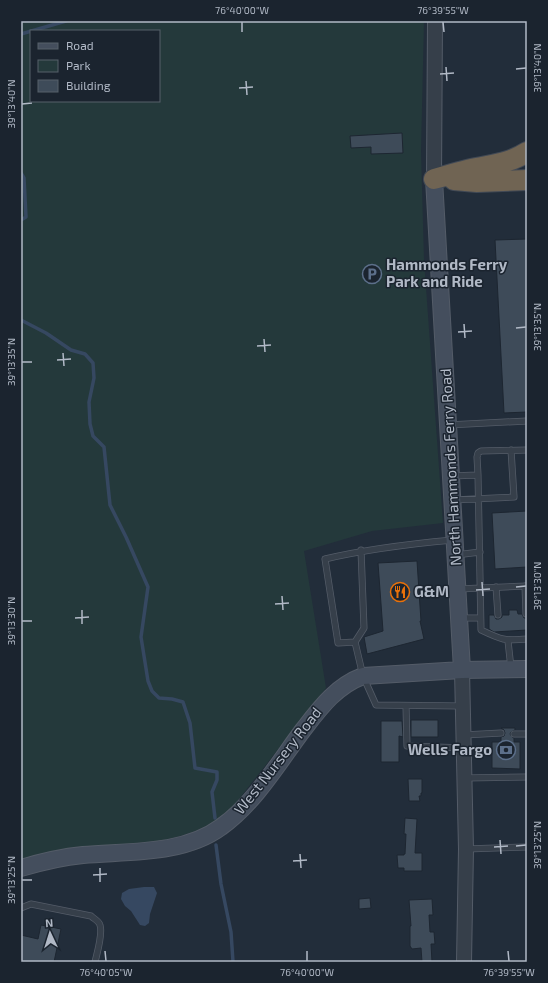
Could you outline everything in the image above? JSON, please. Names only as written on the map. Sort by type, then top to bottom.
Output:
[{"type":"highway","points":[[434,179],[476,168],[498,165],[527,152]]},
{"type":"highway","points":[[434,179],[477,182],[527,180]]},
{"type":"main road","name":"North Hammonds Ferry Road","points":[[434,179],[462,670]]},
{"type":"main road","name":"West Nursery Road","points":[[21,868],[82,855],[160,849],[199,839],[220,828],[238,814],[253,797],[322,706],[343,686],[363,676],[462,670],[519,669]]},
{"type":"street","name":"North Hammonds Ferry Road","points":[[434,179],[435,21]]},
{"type":"street","name":"North Hammonds Ferry Road","points":[[462,670],[466,849],[464,962]]},
{"type":"lane","points":[[448,425],[527,421]]},
{"type":"lane","points":[[453,500],[514,497],[511,450]]},
{"type":"lane","points":[[527,450],[481,451],[478,453],[477,457],[481,630],[508,641],[527,639]]},
{"type":"lane","points":[[451,476],[478,475]]},
{"type":"lane","points":[[355,642],[338,643],[325,559],[361,550],[418,543],[480,552]]},
{"type":"lane","points":[[361,550],[364,628],[355,642],[363,676],[376,705],[464,706]]},
{"type":"lane","points":[[458,589],[526,586],[526,614]]},
{"type":"lane","points":[[496,587],[498,615]]},
{"type":"lane","points":[[460,618],[480,618]]},
{"type":"lane","points":[[499,631],[500,639]]},
{"type":"lane","points":[[508,641],[519,669]]},
{"type":"lane","points":[[406,706],[407,746],[464,742],[501,733]]},
{"type":"lane","points":[[514,734],[527,734]]},
{"type":"lane","points":[[465,778],[527,777]]},
{"type":"lane","points":[[466,849],[527,847]]},
{"type":"lane","points":[[21,908],[31,904],[91,916],[98,921],[101,926],[101,933],[95,962]]},
{"type":"green space","points":[[21,21],[424,21],[421,151],[424,260],[443,523],[372,531],[304,551],[326,688],[232,808],[217,821],[196,831],[160,841],[58,850],[21,859]]},
{"type":"water","points":[[154,887],[157,893],[150,914],[149,923],[145,926],[140,925],[121,899],[122,893],[129,889]]},
{"type":"building","points":[[402,133],[403,153],[371,154],[371,147],[351,148],[350,136]]},
{"type":"building","points":[[527,239],[527,412],[504,413],[495,240]]},
{"type":"building","points":[[527,511],[527,567],[495,569],[492,513]]},
{"type":"building","name":"G&M","points":[[417,561],[420,621],[424,639],[367,654],[364,637],[383,631],[378,563]]},
{"type":"building","points":[[509,610],[517,610],[518,614],[522,614],[524,618],[527,618],[527,630],[494,632],[489,629],[489,615],[494,615],[496,619],[499,619],[502,615],[509,615]]},
{"type":"building","points":[[411,720],[438,720],[438,737],[411,737]]},
{"type":"building","points":[[381,721],[402,721],[403,737],[399,736],[399,762],[381,762]]},
{"type":"building","name":"Wells Fargo","points":[[501,728],[515,728],[515,730],[510,734],[514,738],[514,742],[520,742],[520,769],[492,768],[492,742],[501,742],[501,737],[504,736],[505,733]]},
{"type":"building","points":[[408,779],[422,779],[422,793],[421,796],[419,796],[420,801],[409,801]]},
{"type":"building","points":[[405,818],[417,819],[415,853],[422,853],[422,871],[404,871],[404,868],[398,868],[397,855],[405,854]]},
{"type":"building","points":[[370,898],[371,908],[359,909],[359,899]]},
{"type":"building","points":[[432,899],[433,915],[429,915],[430,932],[434,932],[435,944],[431,944],[432,962],[422,962],[421,948],[412,949],[410,946],[411,926],[409,900]]},
{"type":"building","points":[[41,925],[61,929],[54,962],[21,962],[21,935],[38,939]]},
{"type":"waterway","points":[[35,30],[66,21]]},
{"type":"waterway","points":[[21,34],[30,31]]},
{"type":"waterway","points":[[21,173],[24,178],[26,217],[21,220]]},
{"type":"waterway","points":[[21,320],[46,333],[71,350],[85,354],[93,363],[94,378],[89,402],[90,424],[93,436],[104,447],[110,505],[148,587],[141,637],[148,681],[152,691],[159,698],[183,702],[190,723],[195,768],[217,772],[217,780],[212,792],[215,818]]},
{"type":"waterway","points":[[216,845],[221,884],[231,932],[233,962]]},
{"type":"place","name":"Hammonds Ferry Park and Ride","points":[[372,274]]},
{"type":"place","name":"G&M","points":[[400,592]]},
{"type":"place","name":"Wells Fargo","points":[[506,750]]}]
